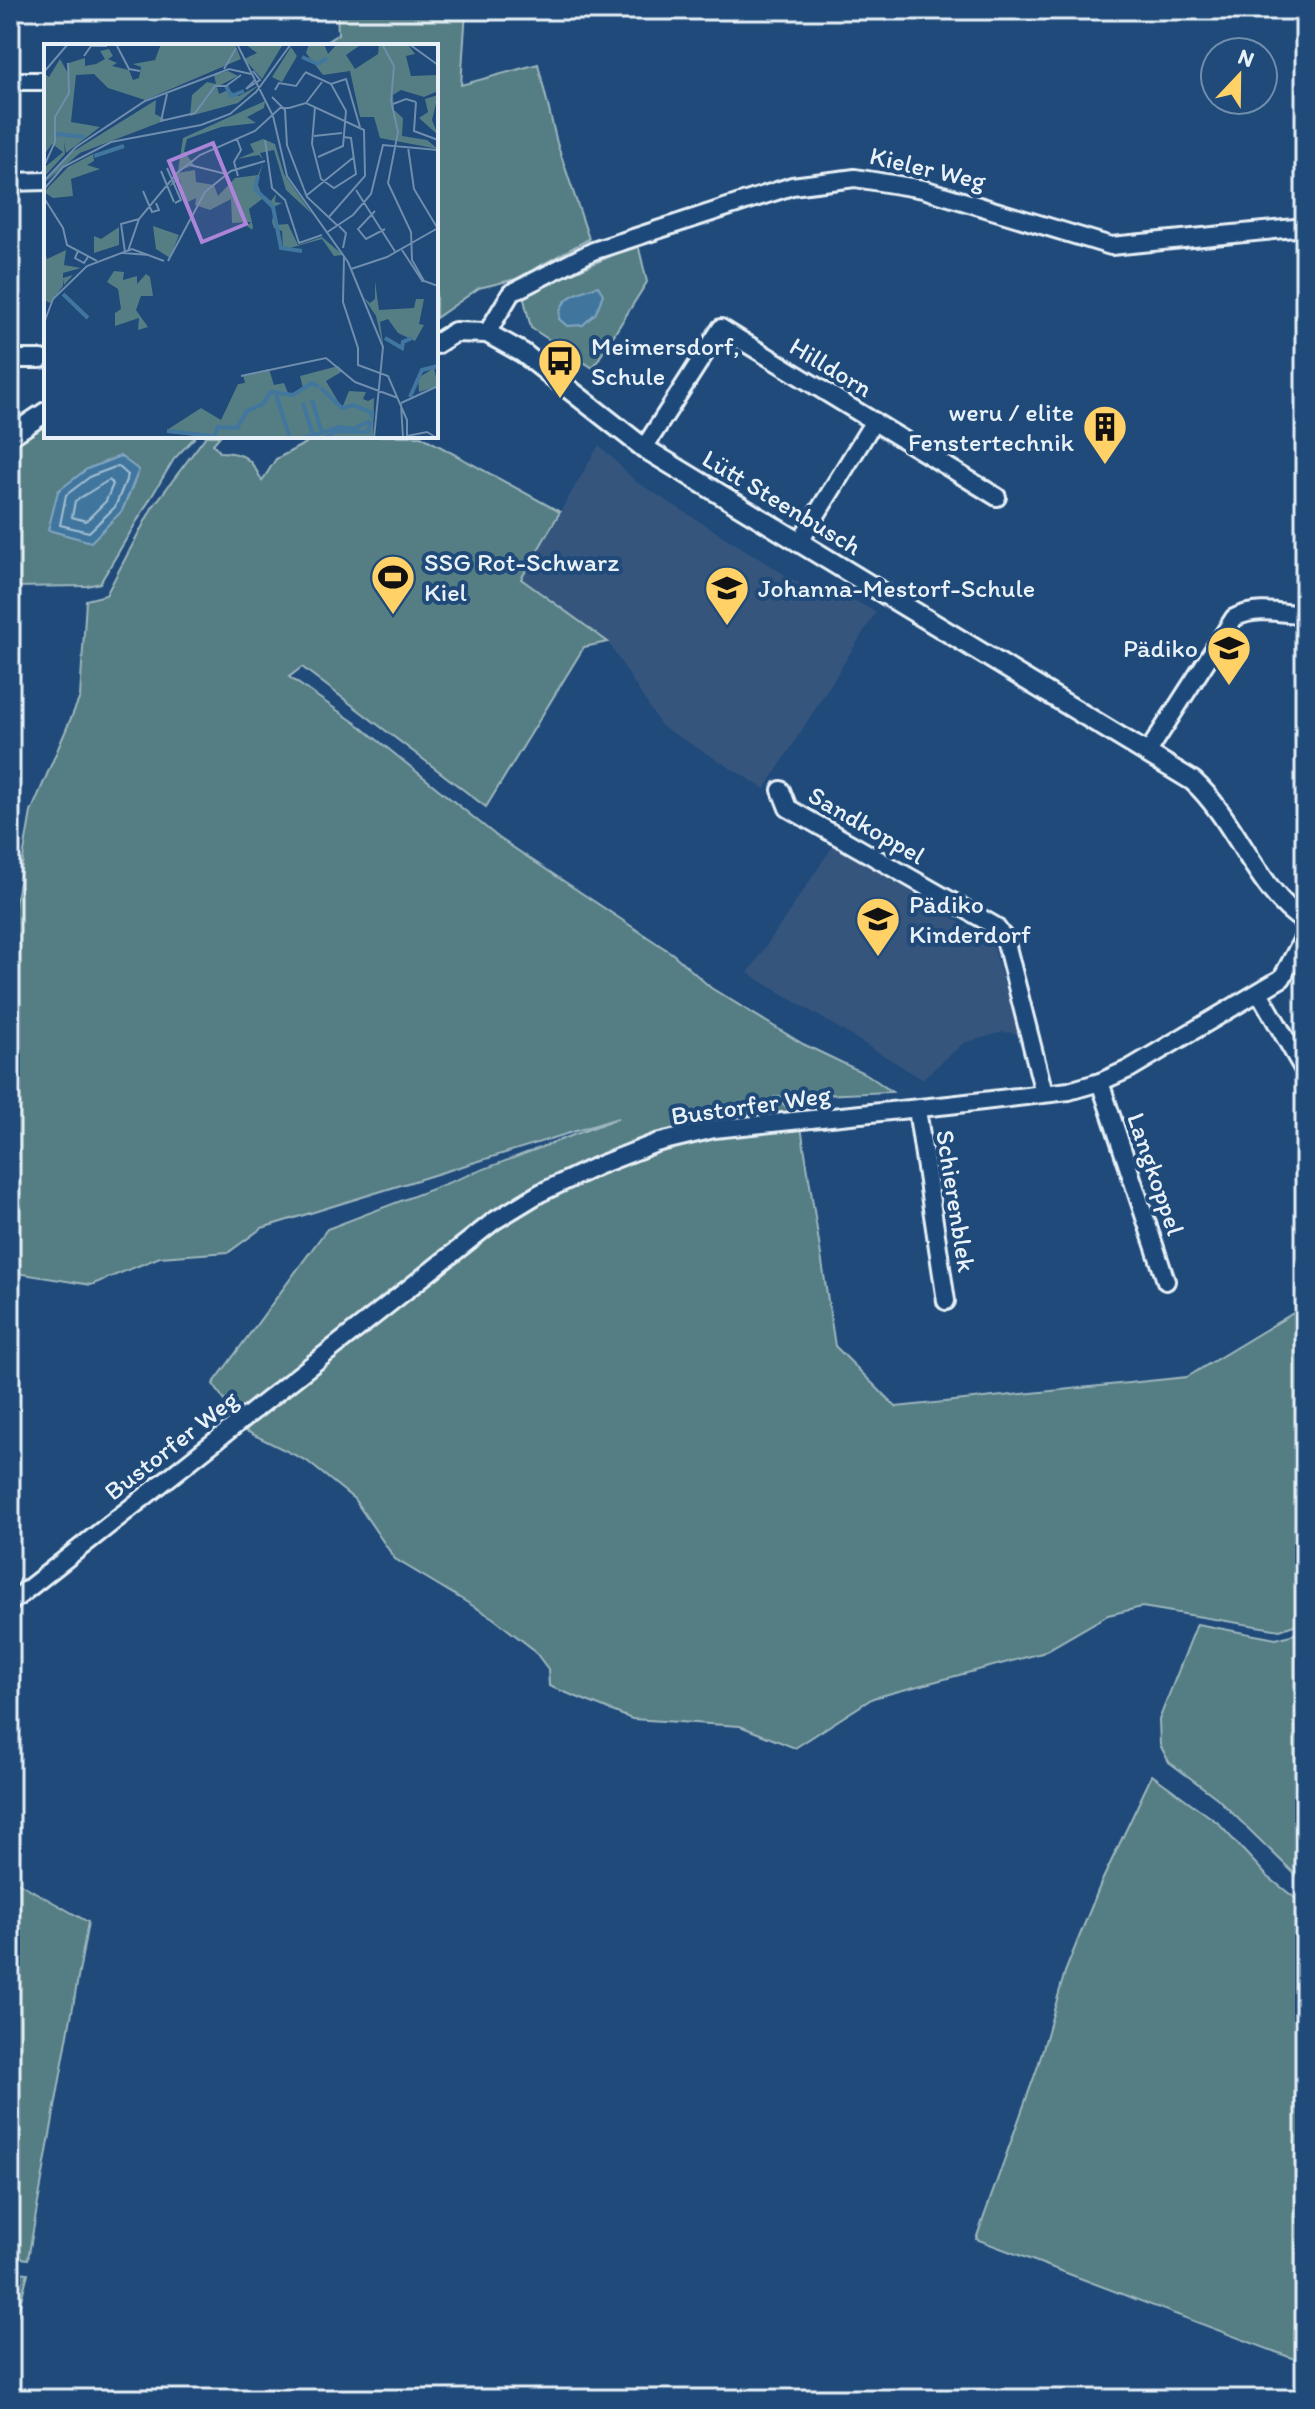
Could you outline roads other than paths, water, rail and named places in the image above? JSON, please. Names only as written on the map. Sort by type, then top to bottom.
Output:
[{"type":"street","points":[[10,81],[44,81]]},
{"type":"street","name":"Kieler Weg","points":[[487,333],[511,293],[593,251],[792,186],[855,178],[923,189],[1111,246],[1305,227]]},
{"type":"street","points":[[10,182],[44,181]]},
{"type":"street","name":"Hilldorn","points":[[644,448],[721,328],[997,497]]},
{"type":"street","points":[[438,343],[455,332],[487,333]]},
{"type":"street","name":"Lütt Steenbusch","points":[[487,333],[523,353],[644,448],[1193,781],[1214,800],[1275,894],[1292,913],[1305,921]]},
{"type":"street","points":[[10,359],[41,359]]},
{"type":"street","points":[[10,436],[44,413]]},
{"type":"street","points":[[799,543],[874,421]]},
{"type":"street","points":[[1148,752],[1234,618],[1260,611],[1305,615]]},
{"type":"street","name":"Sandkoppel","points":[[781,790],[788,808],[995,926],[1005,939],[1044,1093]]},
{"type":"street","name":"Bustorfer Weg","points":[[10,1603],[494,1221],[540,1193],[656,1143],[714,1129],[1069,1091],[1100,1082],[1129,1069],[1260,994],[1282,978],[1305,935]]},
{"type":"street","points":[[1260,994],[1305,1072]]},
{"type":"street","name":"Langkoppel","points":[[1100,1082],[1166,1281]]},
{"type":"street","name":"Schierenblek","points":[[917,1109],[946,1301]]},
{"type":"water","points":[[598,286],[603,294],[596,313],[583,325],[567,326],[559,319],[567,300]]},
{"type":"water","points":[[120,456],[139,470],[122,511],[91,542],[48,530],[58,491],[87,469]]},
{"type":"place","name":"Meimersdorf, Schule","points":[[560,400]]},
{"type":"place","name":"weru / elite Fenstertechnik","points":[[1105,466]]},
{"type":"place","name":"SSG Rot-Schwarz Kiel","points":[[393,616]]},
{"type":"place","name":"Johanna-Mestorf-Schule","points":[[727,627]]},
{"type":"place","name":"Pädiko","points":[[1229,687]]},
{"type":"place","name":"Pädiko Kinderdorf","points":[[878,958]]}]
